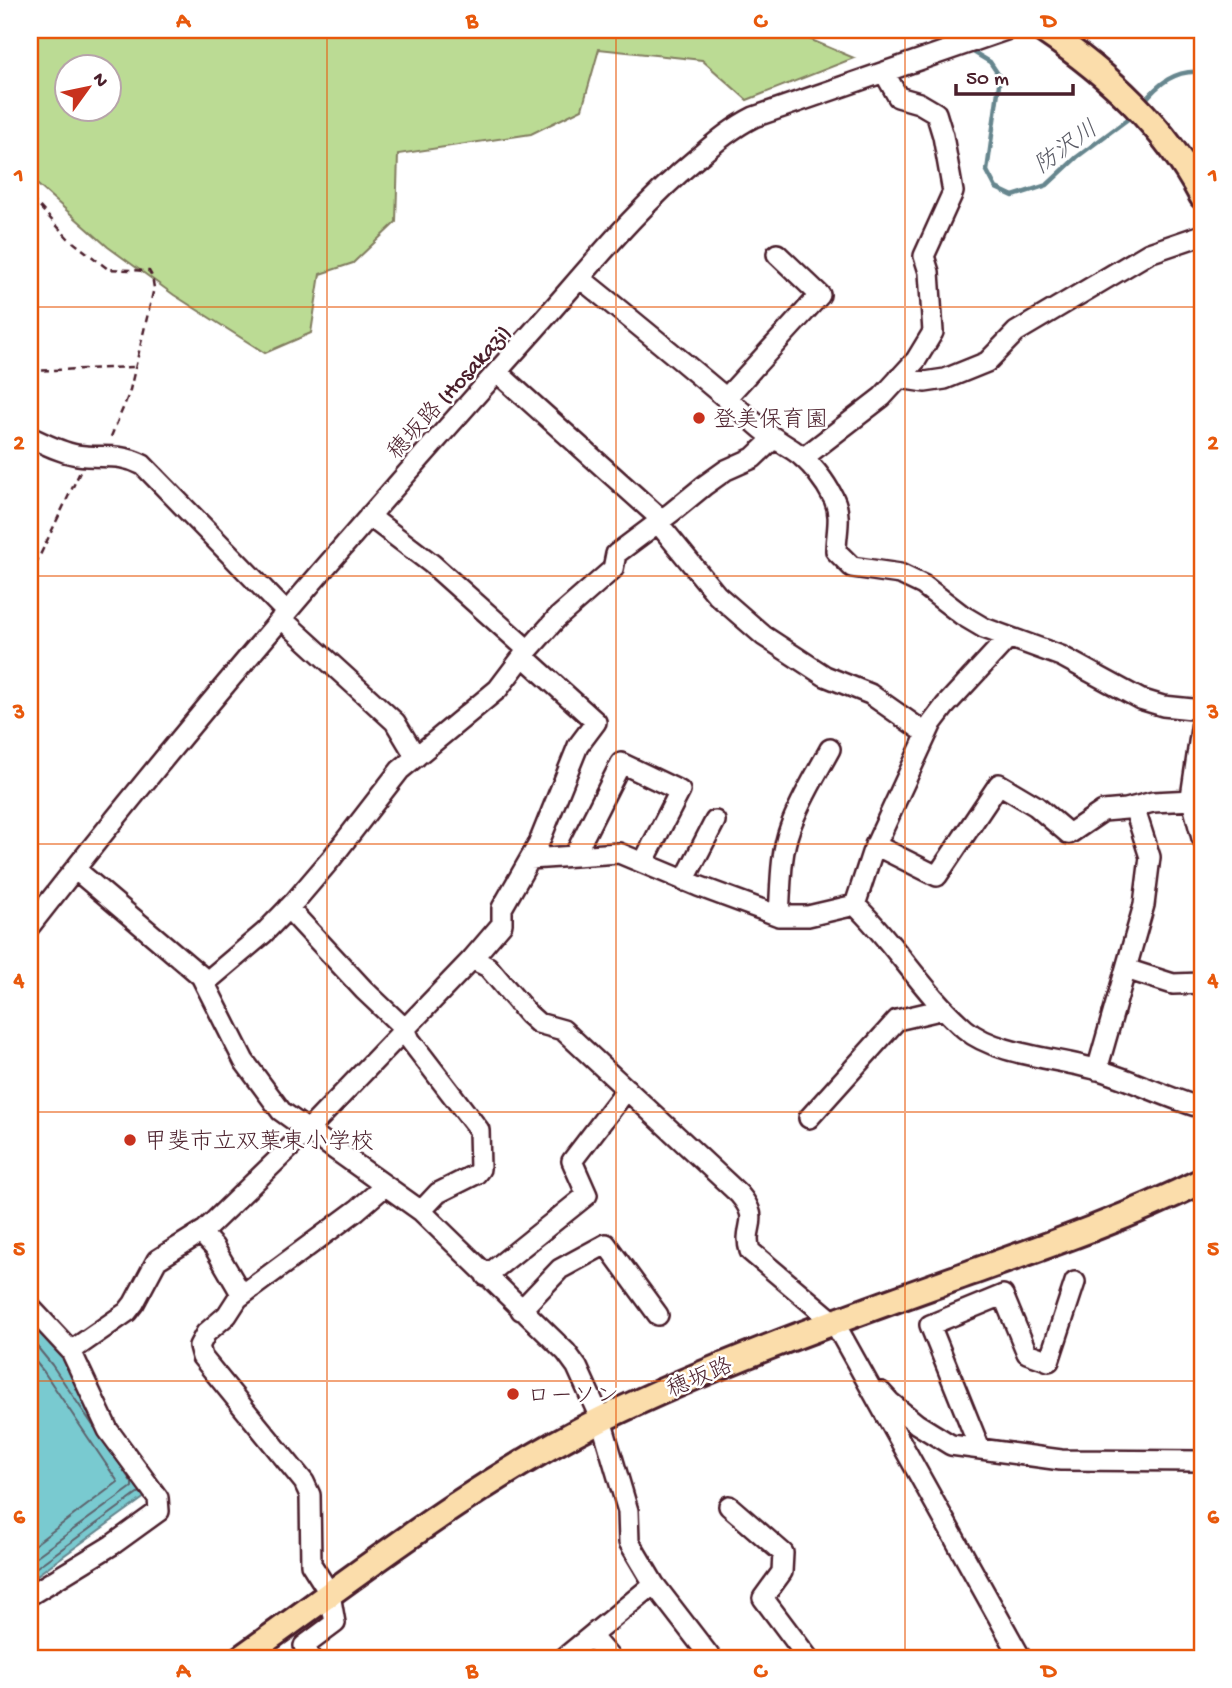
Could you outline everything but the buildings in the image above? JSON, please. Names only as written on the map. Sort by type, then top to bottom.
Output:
[{"type":"main road","points":[[1043,30],[1077,53],[1139,108],[1170,144],[1202,196]]},
{"type":"main road","name":"穂坂路","points":[[241,1658],[463,1501],[601,1420],[726,1364],[1149,1207],[1202,1181]]},
{"type":"street","name":"穂坂路 (Hosakazi)","points":[[30,926],[153,771],[284,615],[660,188],[734,127],[754,117],[1006,30]]},
{"type":"street","points":[[803,458],[882,397],[916,360],[933,332],[929,272],[924,256],[953,192],[943,136],[936,113],[919,103],[898,97],[884,72]]},
{"type":"street","points":[[900,379],[925,382],[945,379],[986,362],[1016,332],[1149,253],[1202,235]]},
{"type":"street","points":[[726,398],[820,295],[777,254]]},
{"type":"street","points":[[580,278],[773,439],[795,451],[815,470],[834,499],[839,516],[836,551],[852,567],[900,574],[923,585],[984,628],[1061,656],[1140,699],[1163,706],[1202,710]]},
{"type":"street","points":[[497,372],[660,521],[717,595],[764,636],[825,676],[870,694],[927,734]]},
{"type":"street","points":[[30,437],[61,451],[129,458],[143,465],[284,615],[395,722],[416,757]]},
{"type":"street","points":[[205,983],[264,933],[288,908],[331,859],[400,770],[498,689],[557,618],[613,569],[616,554],[726,470],[753,458],[773,439]]},
{"type":"street","points":[[71,1351],[127,1312],[157,1260],[201,1233],[307,1131],[472,959],[502,924],[502,908],[538,845],[578,746],[596,722],[432,564],[369,516]]},
{"type":"street","points":[[855,905],[876,845],[927,734],[945,706],[1008,638]]},
{"type":"street","points":[[1202,722],[1192,800],[1202,838]]},
{"type":"street","points":[[779,916],[782,866],[789,830],[830,749]]},
{"type":"street","points":[[575,856],[621,763],[680,791],[643,863]]},
{"type":"street","points":[[876,845],[937,876],[999,784],[1036,806],[1069,834],[1103,811],[1153,802],[1192,800]]},
{"type":"street","points":[[1097,1070],[1144,905],[1150,857],[1134,807]]},
{"type":"street","points":[[684,881],[715,821]]},
{"type":"street","points":[[530,859],[619,853],[684,881],[779,916],[808,916],[855,905]]},
{"type":"street","points":[[75,869],[201,976],[244,1061],[281,1111],[421,1211],[566,1352],[577,1367],[601,1420],[628,1511],[629,1542],[654,1584],[711,1658]]},
{"type":"street","points":[[855,905],[944,1009],[986,1044],[1097,1070],[1202,1108]]},
{"type":"street","points":[[288,908],[364,990],[405,1029],[410,1040],[479,1130],[480,1169],[476,1174],[438,1193],[421,1211]]},
{"type":"street","points":[[472,959],[488,967],[538,1023],[563,1030],[750,1207],[752,1223],[746,1240],[750,1251],[834,1322],[1021,1658]]},
{"type":"street","points":[[1126,969],[1173,984],[1202,983]]},
{"type":"street","points":[[808,1118],[897,1020],[944,1009]]},
{"type":"street","points":[[486,1276],[587,1195],[572,1161],[627,1089]]},
{"type":"street","points":[[311,1658],[303,1646],[335,1623],[330,1594],[312,1564],[310,1495],[304,1482],[202,1357],[199,1346],[206,1333],[228,1315],[242,1295],[357,1210],[385,1186]]},
{"type":"street","points":[[201,1233],[214,1247],[242,1295]]},
{"type":"street","points":[[521,1310],[560,1269],[606,1244],[658,1315]]},
{"type":"street","points":[[980,1449],[930,1325],[1003,1295],[1027,1353],[1049,1361],[1075,1282]]},
{"type":"street","points":[[30,1307],[71,1351],[108,1430],[158,1498],[159,1511],[112,1545],[30,1595]]},
{"type":"street","points":[[858,1364],[890,1402],[916,1424],[951,1445],[1061,1460],[1202,1461]]},
{"type":"street","points":[[729,1506],[783,1553],[782,1572],[763,1598],[808,1658]]},
{"type":"street","points":[[564,1658],[654,1584]]},
{"type":"street","points":[[591,1636],[610,1658]]},
{"type":"path","points":[[30,200],[37,204],[68,239],[108,269],[149,271],[154,288],[136,368],[122,412],[30,576]]},
{"type":"path","points":[[30,371],[136,368]]},
{"type":"green space","points":[[30,30],[788,30],[854,58],[747,100],[702,60],[599,49],[582,109],[531,134],[398,154],[396,222],[353,263],[320,274],[311,333],[265,353],[174,295],[108,247],[30,178]]},
{"type":"water","points":[[30,1313],[65,1356],[149,1494],[30,1580]]},
{"type":"waterway","name":"防沢川","points":[[936,30],[953,41]]},
{"type":"waterway","name":"防沢川","points":[[970,50],[990,62],[1000,77],[987,171],[996,188],[1013,196],[1047,185],[1077,157],[1132,116]]},
{"type":"waterway","name":"防沢川","points":[[1142,104],[1168,79],[1183,73],[1202,72]]},
{"type":"place","name":"登美保育園","points":[[699,418]]},
{"type":"place","name":"甲斐市立双葉東小学校","points":[[130,1140]]},
{"type":"place","name":"ローソン","points":[[513,1394]]}]
